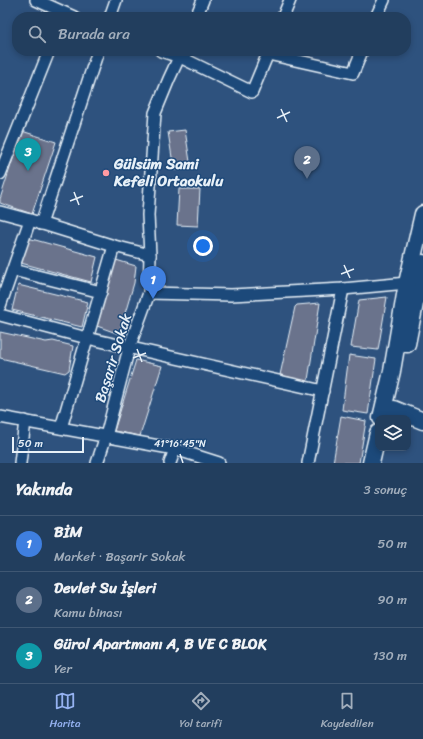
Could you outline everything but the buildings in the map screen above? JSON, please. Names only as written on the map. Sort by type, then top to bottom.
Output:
[{"type":"main road","points":[[389,415],[392,371],[407,283],[423,214]]},
{"type":"main road","points":[[389,415],[423,263]]},
{"type":"main road","points":[[411,419],[423,421]]},
{"type":"main road","points":[[371,463],[375,446]]},
{"type":"main road","points":[[381,463],[384,451]]},
{"type":"street","points":[[36,0],[61,12]]},
{"type":"street","points":[[112,12],[116,0]]},
{"type":"street","points":[[198,12],[203,0]]},
{"type":"street","points":[[285,12],[290,0]]},
{"type":"street","points":[[378,12],[384,0]]},
{"type":"street","points":[[0,174],[46,56]]},
{"type":"street","points":[[41,224],[96,56]]},
{"type":"street","name":"Başarir Sokak","points":[[97,463],[106,436],[129,348],[149,293],[150,255],[148,215],[155,113],[180,56]]},
{"type":"street","points":[[185,56],[252,92],[266,56]]},
{"type":"street","points":[[284,56],[353,73],[360,56]]},
{"type":"street","points":[[0,212],[114,246],[150,255]]},
{"type":"street","points":[[0,306],[30,220]]},
{"type":"street","points":[[61,428],[114,246]]},
{"type":"street","points":[[13,270],[101,292]]},
{"type":"street","points":[[149,293],[231,295],[343,289],[407,283]]},
{"type":"street","points":[[308,463],[343,289]]},
{"type":"street","points":[[0,315],[129,348],[323,391]]},
{"type":"street","points":[[0,416],[175,449],[219,463]]},
{"type":"street","points":[[20,463],[25,421]]},
{"type":"street","points":[[170,463],[175,449]]},
{"type":"place","name":"Gürol Apartmanı A, B VE C BLOK","points":[[28,171]]},
{"type":"place","name":"Gülsüm Sami Kefeli Ortaokulu","points":[[106,173]]},
{"type":"place","name":"Devlet Su İşleri","points":[[307,179]]},
{"type":"place","name":"BİM","points":[[153,299]]}]
